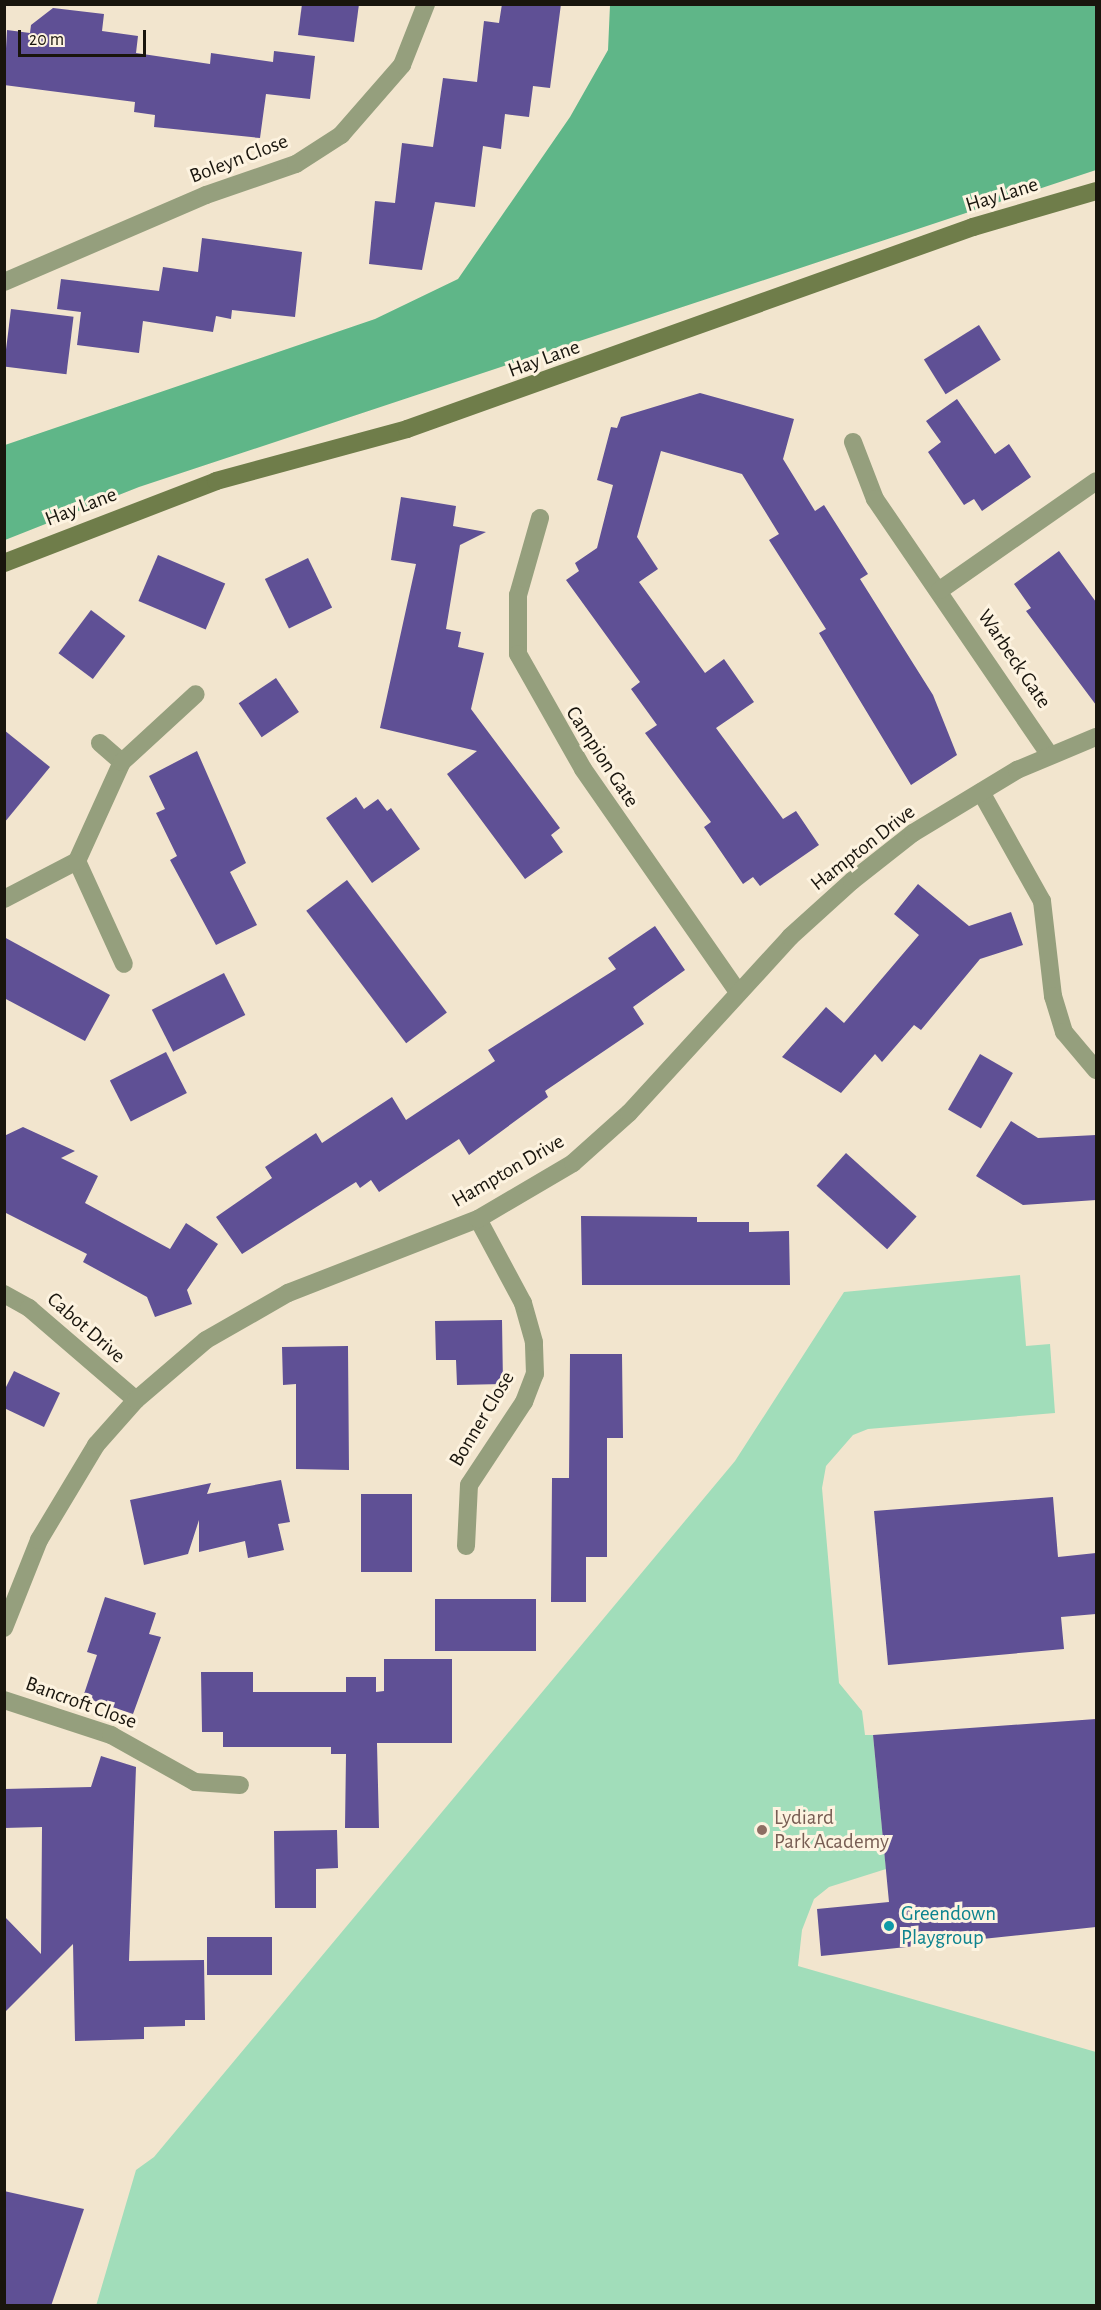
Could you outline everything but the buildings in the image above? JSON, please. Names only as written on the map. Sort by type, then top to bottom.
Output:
[{"type":"street","name":"Boleyn Close","points":[[4,282],[206,195],[296,164],[341,135],[402,65],[426,4]]},
{"type":"street","name":"Hay Lane","points":[[4,563],[216,481],[407,429],[973,227],[1096,191]]},
{"type":"street","name":"Warbeck Gate","points":[[853,442],[875,499],[940,590],[1049,754]]},
{"type":"street","points":[[940,590],[1096,481]]},
{"type":"street","name":"Campion Gate","points":[[540,518],[518,595],[518,654],[583,770],[738,992]]},
{"type":"street","points":[[4,898],[77,861],[122,762],[196,693]]},
{"type":"street","name":"Hampton Drive","points":[[4,1628],[39,1540],[67,1490],[136,1400],[206,1340],[251,1310],[478,1219],[573,1162],[629,1113],[738,992],[852,881],[914,833],[981,792],[1049,754],[1096,737]]},
{"type":"street","points":[[100,743],[122,762]]},
{"type":"street","points":[[981,792],[1042,901],[1053,996],[1064,1032],[1096,1070]]},
{"type":"street","points":[[77,861],[124,964]]},
{"type":"street","name":"Bonner Close","points":[[466,1546],[469,1485],[524,1402],[535,1374],[534,1342],[523,1303],[478,1219]]},
{"type":"street","name":"Cabot Drive","points":[[4,1294],[36,1313],[136,1400]]},
{"type":"street","name":"Bancroft Close","points":[[4,1700],[111,1735],[195,1782],[240,1785]]},
{"type":"green space","points":[[610,5],[1096,5],[1096,170],[139,487],[5,540],[5,445],[375,319],[458,279],[570,117],[608,50]]},
{"type":"green space","name":"Lydiard Park Academy","points":[[1020,1275],[1026,1346],[1050,1344],[1055,1413],[868,1429],[853,1435],[826,1466],[822,1488],[839,1683],[862,1711],[865,1735],[873,1735],[886,1869],[829,1887],[814,1899],[802,1930],[798,1966],[1096,2052],[1096,2305],[96,2306],[136,2170],[154,2157],[735,1461],[844,1292]]},
{"type":"place","name":"Lydiard Park Academy","points":[[762,1830]]},
{"type":"place","name":"Greendown Playgroup","points":[[889,1926]]}]
